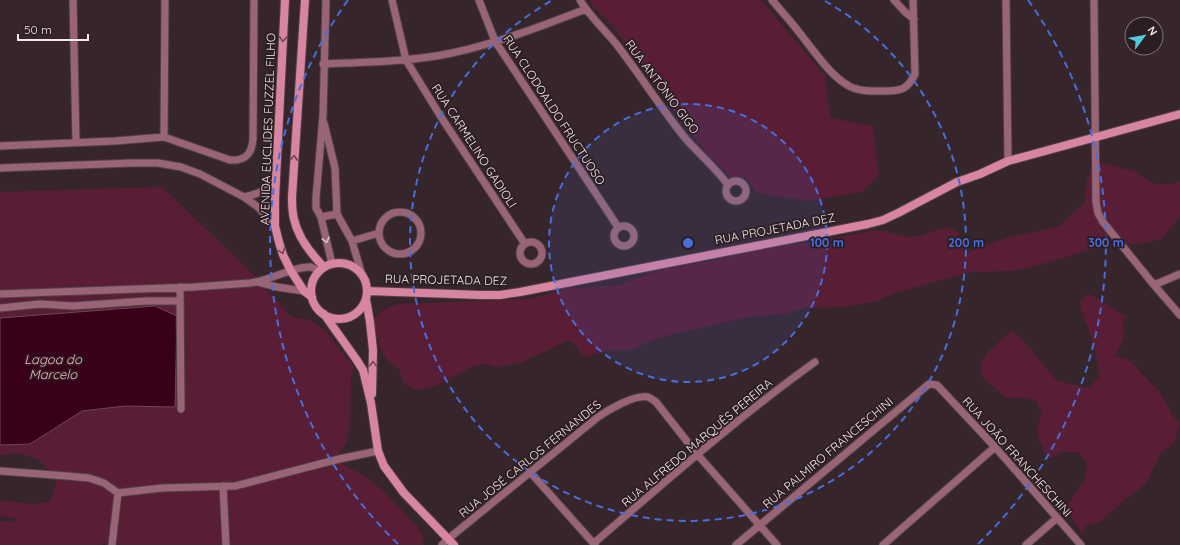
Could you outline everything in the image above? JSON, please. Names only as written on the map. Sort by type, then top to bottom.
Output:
[{"type":"street","points":[[73,0],[76,142]]},
{"type":"street","points":[[164,137],[165,0]]},
{"type":"street","points":[[0,146],[164,137],[230,160],[238,160],[250,153],[253,139],[254,0]]},
{"type":"street","name":"AVENIDA EUCLIDES FUZZEL FILHO","points":[[285,0],[275,226],[279,242],[291,271],[304,291],[312,297]]},
{"type":"street","points":[[305,0],[292,197],[294,219],[303,241],[312,254],[325,268]]},
{"type":"street","points":[[326,0],[322,115],[316,198],[316,208],[321,217],[325,268],[314,280],[312,297],[318,309],[324,314],[332,318],[341,319],[356,313],[362,307],[366,295]]},
{"type":"street","name":"RUA CARMELINO GADIOLI","points":[[392,0],[406,60],[525,244]]},
{"type":"street","name":"RUA CLODOALDO FRUCTUOSO","points":[[479,0],[495,41],[618,228]]},
{"type":"street","name":"RUA ANTÔNIO GIGO","points":[[580,0],[624,54],[643,82],[684,136],[696,151],[720,174],[728,185]]},
{"type":"street","points":[[772,0],[805,39],[822,62],[831,72],[850,87],[861,90],[896,91],[906,87],[911,82],[915,74],[913,0]]},
{"type":"street","points":[[894,0],[914,19]]},
{"type":"street","points":[[1006,0],[1008,161]]},
{"type":"street","points":[[1094,0],[1096,202],[1098,213],[1103,222],[1180,315]]},
{"type":"street","points":[[323,64],[406,60],[451,53],[526,32],[586,9]]},
{"type":"street","name":"RUA PROJETADA DEZ","points":[[366,295],[507,294],[868,224],[888,218],[957,182],[980,174],[1008,161],[1180,114]]},
{"type":"street","points":[[322,115],[335,168],[337,214],[352,241],[362,275],[366,283],[366,295],[373,350],[371,403]]},
{"type":"street","points":[[0,168],[124,163],[158,163],[181,167],[200,174],[244,197],[258,207],[275,226]]},
{"type":"street","points":[[244,197],[260,193],[276,181]]},
{"type":"street","points":[[397,212],[404,212],[411,215],[420,224],[422,231],[419,244],[415,250],[403,255],[396,255],[383,247],[379,233],[380,226],[384,219],[390,214],[397,212]]},
{"type":"street","points":[[321,217],[337,214]]},
{"type":"street","points":[[352,241],[379,233]]},
{"type":"street","points":[[0,294],[180,287],[258,282],[291,271],[309,267],[325,268],[340,263],[349,265],[362,275]]},
{"type":"street","points":[[1154,285],[1180,274]]},
{"type":"street","points":[[258,282],[277,287],[304,291]]},
{"type":"street","points":[[0,308],[40,304],[74,306],[146,301],[180,301],[181,409],[180,287]]},
{"type":"street","points":[[324,314],[363,370],[371,403],[378,451],[384,466],[404,493],[451,542]]},
{"type":"street","name":"RUA ALFREDO MARQUÊS PEREIRA","points":[[595,544],[697,454],[795,376],[815,362]]},
{"type":"street","name":"RUA PALMIRO FRANCESCHINI","points":[[736,545],[929,384],[936,385]]},
{"type":"street","name":"RUA JOÃO FRANCHESCHINI","points":[[936,385],[995,447],[1080,545]]},
{"type":"street","name":"RUA JOSÉ CARLOS FERNANDES","points":[[442,545],[451,542],[530,472],[598,417],[612,407],[637,398],[649,397],[656,402],[697,454]]},
{"type":"street","points":[[883,545],[995,447]]},
{"type":"street","points":[[0,471],[89,478],[104,483],[118,494],[162,488],[235,486],[339,459],[378,451]]},
{"type":"street","points":[[697,454],[777,545]]},
{"type":"street","points":[[530,472],[595,544]]},
{"type":"street","points":[[223,486],[226,545]]},
{"type":"street","points":[[112,545],[118,494]]},
{"type":"street","points":[[1026,545],[1057,518]]},
{"type":"shaded area","points":[[590,0],[761,0],[825,76],[830,118],[873,126],[879,176],[863,191],[811,201],[756,192],[746,177],[732,179],[706,152],[687,129],[629,46],[611,24],[591,4]]},
{"type":"shaded area","points":[[1100,162],[1138,173],[1153,184],[1173,184],[1180,181],[1180,216],[1162,239],[1132,244],[1126,243],[1114,236],[1099,241],[1098,246],[1092,249],[1028,268],[1011,271],[971,272],[894,293],[878,301],[844,307],[806,308],[789,313],[750,317],[665,336],[629,350],[606,351],[586,357],[580,352],[575,343],[568,340],[521,363],[495,367],[487,364],[476,365],[437,385],[424,389],[413,389],[404,383],[399,369],[391,364],[384,356],[374,328],[374,323],[378,315],[386,309],[399,304],[531,299],[565,289],[621,285],[648,274],[669,268],[706,262],[760,248],[815,242],[872,231],[885,231],[906,237],[919,236],[939,229],[949,228],[956,231],[962,237],[964,242],[964,254],[1006,238],[1062,226],[1062,223],[1085,203],[1087,180],[1091,171]]},
{"type":"shaded area","points":[[162,187],[252,273],[291,317],[312,321],[326,332],[354,367],[351,376],[350,426],[346,442],[337,457],[337,461],[362,475],[380,488],[417,526],[422,535],[424,545],[105,545],[104,537],[103,545],[0,545],[0,521],[16,522],[17,518],[0,516],[0,502],[35,504],[50,502],[56,483],[56,477],[38,459],[20,453],[0,455],[0,192]]},
{"type":"shaded area","points":[[1089,294],[1127,317],[1123,322],[1124,339],[1114,357],[1125,358],[1130,361],[1162,395],[1171,413],[1180,425],[1174,443],[1159,455],[1149,478],[1143,486],[1129,496],[1101,521],[1085,526],[1083,535],[1073,520],[1068,506],[1085,480],[1087,463],[1078,452],[1062,452],[1050,459],[1038,437],[1038,426],[1042,413],[1036,401],[1028,398],[1007,398],[981,376],[981,362],[990,350],[1011,331],[1023,340],[1057,381],[1088,388],[1100,377],[1095,348],[1080,306],[1081,299]]},
{"type":"water","name":"Lagoa do Marcelo","points":[[155,306],[177,316],[175,407],[125,406],[82,411],[30,444],[0,445],[0,318]]}]
